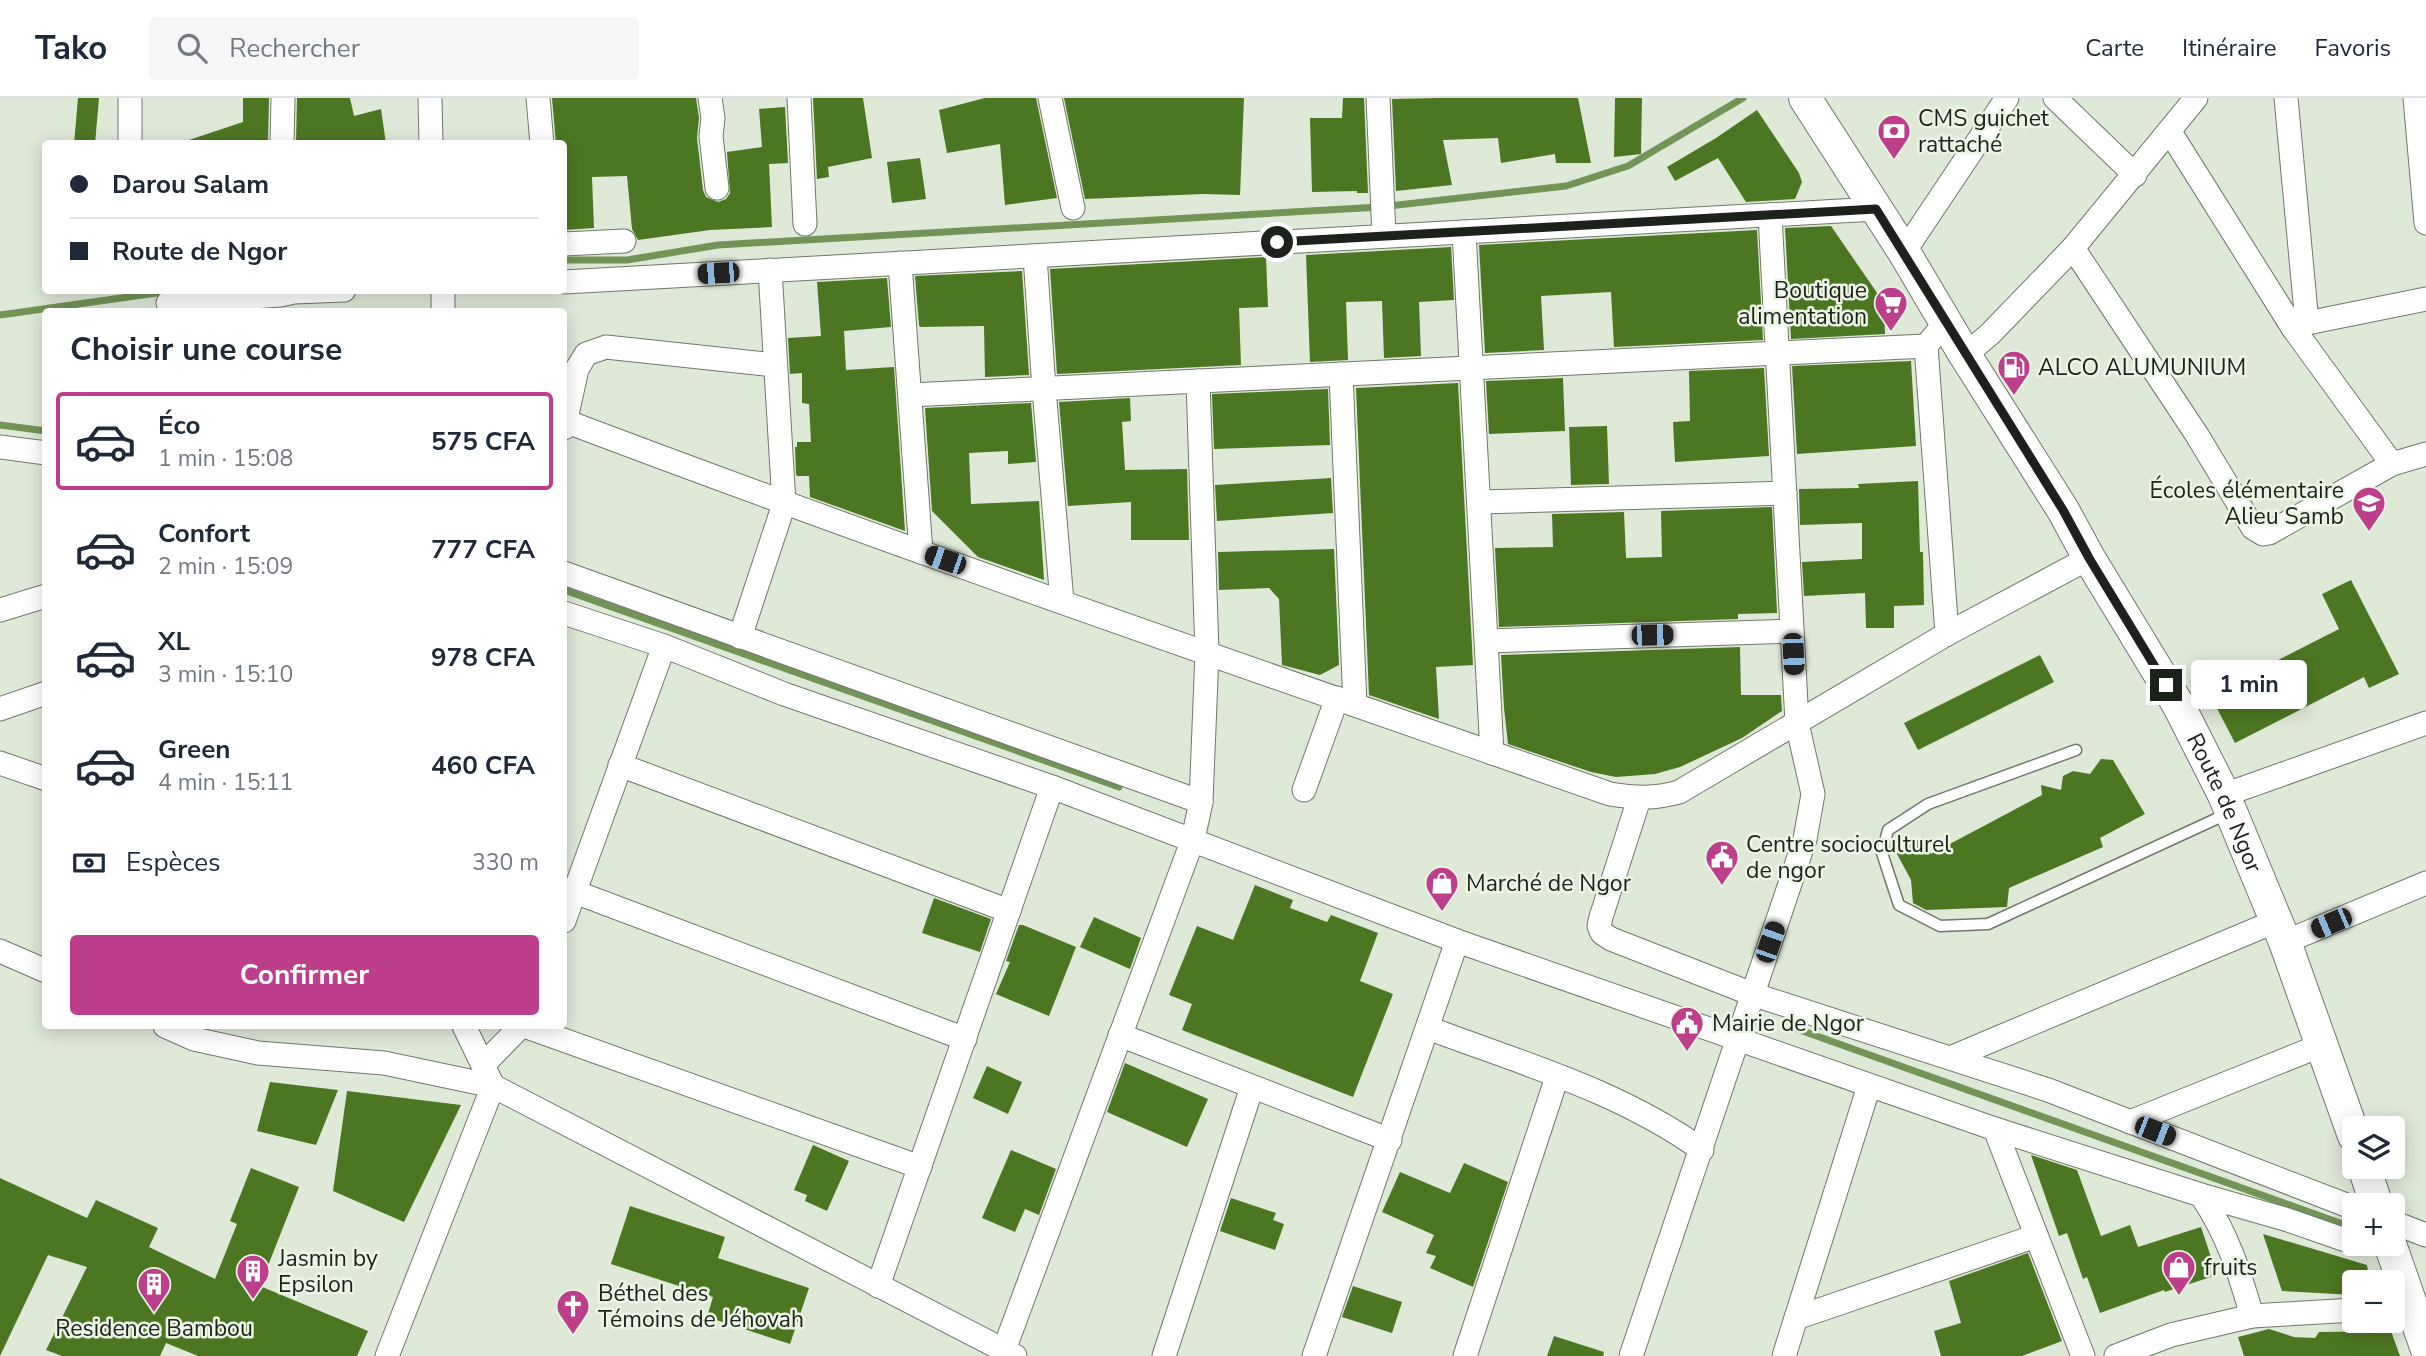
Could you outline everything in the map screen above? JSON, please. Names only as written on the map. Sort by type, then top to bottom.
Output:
[{"type":"street","points":[[130,98],[130,140]]},
{"type":"street","points":[[282,140],[283,98]]},
{"type":"street","points":[[430,98],[431,140]]},
{"type":"street","points":[[538,98],[542,140]]},
{"type":"street","points":[[710,98],[717,188]]},
{"type":"street","points":[[799,98],[805,223]]},
{"type":"street","points":[[1049,98],[1073,208]]},
{"type":"street","points":[[1378,98],[1384,218]]},
{"type":"street","name":"Route de Ngor","points":[[1805,98],[1904,252],[1965,355],[2063,510],[2179,706],[2228,804],[2280,932],[2347,1116]]},
{"type":"street","points":[[1904,252],[2007,98]]},
{"type":"street","points":[[2055,98],[2135,175]]},
{"type":"street","points":[[1965,355],[1990,334],[2073,248],[2196,98]]},
{"type":"street","points":[[2286,98],[2300,325]]},
{"type":"street","points":[[2415,98],[2426,223]]},
{"type":"street","points":[[2170,132],[2392,464]]},
{"type":"street","points":[[567,282],[1035,256],[1384,218],[1464,232],[1876,209]]},
{"type":"street","points":[[1631,1356],[1805,839],[1813,794],[1797,723],[1770,215]]},
{"type":"street","points":[[1464,232],[1492,753]]},
{"type":"street","points":[[567,244],[624,241]]},
{"type":"street","points":[[2073,248],[2258,532],[2269,533],[2392,464],[2426,454]]},
{"type":"street","points":[[1035,256],[1062,601]]},
{"type":"street","points":[[900,263],[921,552]]},
{"type":"street","points":[[740,637],[784,504],[770,270]]},
{"type":"street","points":[[168,303],[280,295],[295,302],[328,294]]},
{"type":"street","points":[[2300,325],[2426,299]]},
{"type":"street","points":[[1946,321],[1926,346],[1947,634]]},
{"type":"street","points":[[910,395],[1926,346]]},
{"type":"street","points":[[567,412],[577,369],[586,354],[606,347],[775,365]]},
{"type":"street","points":[[1304,790],[1346,701],[1342,374]]},
{"type":"street","points":[[172,1029],[194,1039],[258,1053],[384,1063],[493,1086],[1010,1353],[1120,1035],[1194,839],[1201,802],[1207,653],[1198,381]]},
{"type":"street","points":[[567,426],[1492,753],[1610,794],[1639,799],[1660,798],[1679,792],[1947,634],[2089,558]]},
{"type":"street","points":[[0,447],[42,452]]},
{"type":"street","points":[[1479,502],[1785,493]]},
{"type":"street","points":[[567,574],[1201,802]]},
{"type":"street","points":[[0,611],[42,597]]},
{"type":"street","points":[[567,614],[664,646],[784,694],[1194,839],[1457,942],[1995,1129],[2342,1239]]},
{"type":"street","points":[[1487,641],[1792,631]]},
{"type":"street","points":[[567,913],[664,646]]},
{"type":"street","points":[[0,709],[42,695]]},
{"type":"street","points":[[2228,804],[2426,723]]},
{"type":"street","points":[[0,763],[42,778]]},
{"type":"street","points":[[620,765],[1010,911]]},
{"type":"street","points":[[878,1286],[1052,787]]},
{"type":"street","points":[[1639,799],[1601,917],[1602,933],[1752,994],[2048,1090],[2342,1203]]},
{"type":"street","points":[[1950,1058],[2280,932],[2425,886]]},
{"type":"street","points":[[575,892],[965,1039]]},
{"type":"street","points":[[1314,1356],[1457,942]]},
{"type":"street","points":[[0,951],[42,969]]},
{"type":"street","points":[[1428,1028],[1630,1106],[1672,1129],[1702,1150]]},
{"type":"street","points":[[387,1356],[493,1086],[466,1029]]},
{"type":"street","points":[[484,1064],[520,1029]]},
{"type":"street","points":[[531,1029],[920,1167]]},
{"type":"street","points":[[1120,1035],[1390,1140]]},
{"type":"street","points":[[2130,1122],[2322,1045]]},
{"type":"street","points":[[1465,1356],[1557,1077]]},
{"type":"street","points":[[1784,1356],[1869,1086]]},
{"type":"street","points":[[1164,1356],[1252,1087]]},
{"type":"street","points":[[1995,1129],[2083,1356]]},
{"type":"street","points":[[2201,1195],[2236,1259],[2252,1316]]},
{"type":"street","points":[[2405,1227],[2426,1235]]},
{"type":"street","points":[[1797,1318],[2036,1236]]},
{"type":"street","points":[[2116,1356],[2171,1335],[2252,1316],[2342,1311]]},
{"type":"street","points":[[2405,1312],[2426,1347]]},
{"type":"lane","points":[[2076,750],[1928,804],[1888,830],[1882,853],[1899,905],[1940,926],[1989,925],[2228,804]]},
{"type":"building","points":[[78,98],[99,98],[95,140],[74,140]]},
{"type":"building","points":[[243,98],[269,98],[268,140],[189,140],[243,122]]},
{"type":"building","points":[[297,98],[350,98],[354,116],[381,109],[385,140],[296,140]]},
{"type":"building","points":[[552,98],[696,98],[699,118],[697,138],[706,197],[718,202],[726,199],[730,193],[727,152],[762,147],[759,109],[785,107],[788,163],[769,164],[772,227],[710,230],[638,240],[632,229],[627,176],[592,177],[594,228],[567,230],[567,140],[556,140]]},
{"type":"building","points":[[813,98],[863,98],[872,158],[828,167],[829,177],[817,179]]},
{"type":"building","points":[[985,98],[1036,98],[1057,198],[1005,205],[1000,144],[947,153],[939,110]]},
{"type":"building","points":[[1064,98],[1244,98],[1240,195],[1085,199]]},
{"type":"building","points":[[1343,98],[1364,98],[1368,193],[1312,192],[1310,118],[1342,118]]},
{"type":"building","points":[[1578,98],[1591,163],[1556,163],[1555,154],[1501,163],[1498,138],[1443,140],[1452,185],[1396,191],[1392,99]]},
{"type":"building","points":[[1615,98],[1642,98],[1641,154],[1614,157]]},
{"type":"building","points":[[1757,110],[1799,173],[1802,182],[1795,199],[1746,202],[1718,158],[1675,181],[1667,167]]},
{"type":"building","points":[[920,158],[926,199],[892,203],[887,162]]},
{"type":"building","points":[[1831,226],[1884,303],[1885,334],[1791,339],[1785,228]]},
{"type":"building","points":[[1757,230],[1763,340],[1614,347],[1611,292],[1541,296],[1544,350],[1485,353],[1479,245]]},
{"type":"building","points":[[1451,247],[1454,300],[1419,302],[1421,356],[1384,358],[1382,301],[1346,302],[1348,360],[1310,362],[1306,255]]},
{"type":"building","points":[[1266,257],[1268,307],[1239,308],[1241,365],[1057,374],[1050,269]]},
{"type":"building","points":[[1022,271],[1029,375],[985,377],[984,326],[920,327],[915,276]]},
{"type":"building","points":[[887,278],[891,327],[844,331],[846,370],[894,367],[905,531],[810,497],[809,476],[796,474],[797,442],[811,442],[809,404],[802,403],[802,373],[790,374],[788,338],[821,336],[817,282]]},
{"type":"building","points":[[1911,361],[1916,446],[1797,454],[1792,366]]},
{"type":"building","points":[[1764,368],[1769,456],[1675,462],[1673,422],[1690,421],[1689,371]]},
{"type":"building","points":[[1563,378],[1565,431],[1489,434],[1486,381]]},
{"type":"building","points":[[1458,383],[1473,665],[1436,667],[1439,719],[1369,695],[1356,388]]},
{"type":"building","points":[[1328,389],[1330,445],[1214,449],[1212,394]]},
{"type":"building","points":[[1130,398],[1131,421],[1122,422],[1125,470],[1187,469],[1189,540],[1131,540],[1131,502],[1068,506],[1059,402]]},
{"type":"building","points":[[1031,403],[1036,462],[1008,464],[1008,451],[969,453],[971,504],[1039,501],[1044,580],[978,557],[932,511],[925,408]]},
{"type":"building","points":[[1607,426],[1609,484],[1571,485],[1569,427]]},
{"type":"building","points":[[1331,478],[1333,513],[1217,521],[1215,485]]},
{"type":"building","points":[[1918,481],[1924,605],[1894,606],[1894,628],[1866,628],[1865,593],[1804,596],[1802,562],[1862,559],[1862,523],[1800,525],[1799,489],[1859,488],[1858,484]]},
{"type":"building","points":[[1772,507],[1777,613],[1738,614],[1738,619],[1499,627],[1495,548],[1553,547],[1552,514],[1624,512],[1626,558],[1662,557],[1661,511]]},
{"type":"building","points":[[1334,549],[1339,665],[1320,675],[1282,665],[1279,599],[1269,588],[1219,590],[1218,552]]},
{"type":"building","points":[[2351,580],[2399,674],[2369,688],[2364,677],[2235,743],[2210,695],[2339,629],[2322,594]]},
{"type":"building","points":[[1740,647],[1741,695],[1781,695],[1782,711],[1742,738],[1680,767],[1655,774],[1616,777],[1591,772],[1508,744],[1501,655]]},
{"type":"building","points":[[2040,655],[2054,682],[1918,750],[1904,723]]},
{"type":"building","points":[[2101,759],[2113,760],[2145,814],[2100,838],[2103,847],[2009,888],[2007,907],[1926,910],[1913,903],[1911,880],[1896,852],[1923,837],[1931,854],[2042,795],[2041,785],[2061,790],[2063,776],[2073,771],[2090,774]]},
{"type":"building","points":[[1255,885],[1293,900],[1290,908],[1327,922],[1331,915],[1378,933],[1360,981],[1393,994],[1353,1097],[1182,1030],[1192,1004],[1169,995],[1197,926],[1233,940]]},
{"type":"building","points":[[934,898],[991,919],[980,952],[922,933]]},
{"type":"building","points":[[1094,917],[1141,938],[1130,969],[1080,947]]},
{"type":"building","points":[[1019,925],[1076,947],[1049,1016],[996,994],[1010,962],[1006,961]]},
{"type":"building","points":[[1125,1063],[1208,1099],[1187,1147],[1107,1112]]},
{"type":"building","points":[[987,1066],[1022,1082],[1008,1114],[973,1098]]},
{"type":"building","points":[[270,1082],[338,1090],[316,1145],[257,1131]]},
{"type":"building","points":[[347,1091],[461,1105],[404,1222],[333,1191]]},
{"type":"building","points":[[813,1145],[849,1161],[827,1211],[805,1201],[807,1195],[794,1190]]},
{"type":"building","points":[[1011,1150],[1056,1169],[1039,1215],[1025,1209],[1015,1232],[982,1218]]},
{"type":"building","points":[[2031,1155],[2077,1170],[2101,1236],[2130,1225],[2138,1247],[2201,1227],[2217,1275],[2165,1292],[2164,1290],[2100,1313],[2087,1277],[2083,1279],[2067,1233],[2059,1236]]},
{"type":"building","points":[[1464,1163],[1508,1182],[1473,1287],[1430,1268],[1436,1256],[1426,1253],[1434,1235],[1382,1212],[1400,1172],[1450,1193]]},
{"type":"building","points":[[251,1168],[299,1187],[260,1286],[368,1331],[357,1356],[198,1356],[166,1343],[160,1356],[62,1356],[46,1350],[87,1267],[48,1255],[0,1356],[0,1178],[87,1218],[96,1200],[158,1228],[149,1247],[215,1279],[237,1224],[230,1221]]},
{"type":"building","points":[[1231,1198],[1276,1213],[1273,1220],[1284,1224],[1275,1250],[1220,1231]]},
{"type":"building","points":[[630,1206],[725,1237],[718,1258],[809,1288],[790,1344],[707,1317],[713,1297],[611,1264]]},
{"type":"building","points":[[2263,1234],[2367,1265],[2368,1270],[2342,1270],[2342,1294],[2282,1291]]},
{"type":"building","points":[[2028,1253],[2062,1341],[2022,1356],[1941,1356],[1934,1331],[1961,1323],[1949,1281]]},
{"type":"building","points":[[1353,1286],[1402,1302],[1392,1333],[1342,1317]]},
{"type":"building","points":[[2269,1329],[2294,1337],[2315,1338],[2319,1332],[2392,1333],[2400,1356],[2244,1356],[2238,1337]]},
{"type":"building","points":[[1554,1336],[1604,1352],[1603,1356],[1547,1356]]},
{"type":"waterway","points":[[567,260],[627,260],[718,245],[1380,207],[1566,186],[1628,166],[1743,98]]},
{"type":"waterway","points":[[50,308],[150,294]]},
{"type":"waterway","points":[[0,315],[42,309]]},
{"type":"waterway","points":[[0,425],[42,430]]},
{"type":"waterway","points":[[567,591],[1119,787]]},
{"type":"waterway","points":[[1797,1029],[2342,1224]]},
{"type":"place","name":"CMS guichet rattaché","points":[[1894,161]]},
{"type":"place","name":"Boutique alimentation","points":[[1891,333]]},
{"type":"place","name":"ALCO ALUMUNIUM","points":[[2014,397]]},
{"type":"place","name":"Écoles élémentaire Alieu Samb","points":[[2369,533]]},
{"type":"place","name":"Centre socioculturel de ngor","points":[[1722,887]]},
{"type":"place","name":"Marché de Ngor","points":[[1442,913]]},
{"type":"place","name":"Mairie de Ngor","points":[[1687,1053]]},
{"type":"place","name":"fruits","points":[[2179,1297]]},
{"type":"place","name":"Jasmin by Epsilon","points":[[253,1301]]},
{"type":"place","name":"Residence Bambou","points":[[154,1314]]},
{"type":"place","name":"Béthel des Témoins de Jéhovah","points":[[573,1336]]},
{"type":"route","points":[[1277,242],[1876,209],[2063,510],[2166,685]]}]
